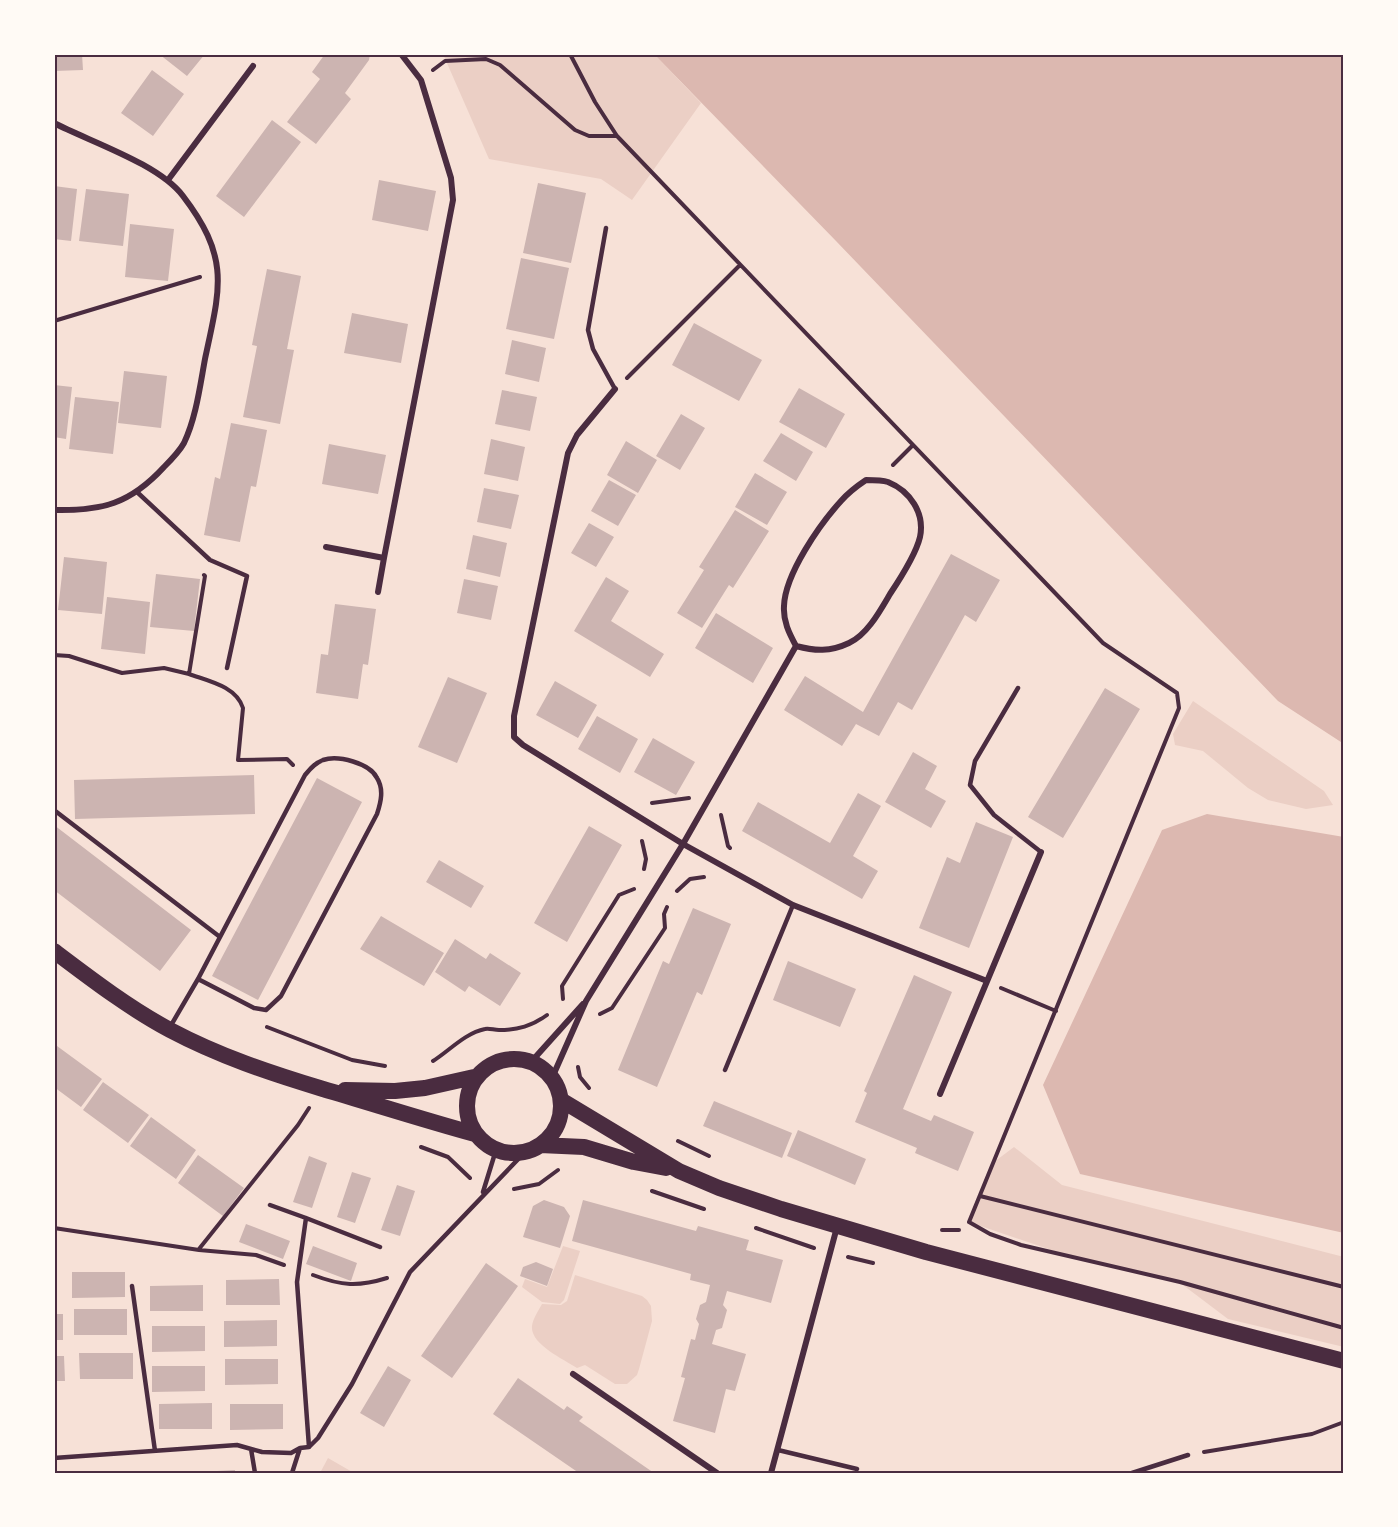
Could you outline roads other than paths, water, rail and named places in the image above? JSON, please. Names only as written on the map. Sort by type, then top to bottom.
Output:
[{"type":"highway","points":[[54,951],[121,1000],[169,1030],[225,1056],[283,1078],[475,1134]]},
{"type":"highway","points":[[322,1088],[395,1091],[425,1088],[474,1077],[495,1063],[506,1059],[531,1062],[543,1068],[552,1078],[561,1100],[561,1113],[557,1126],[550,1137],[533,1149]]},
{"type":"highway","points":[[474,1077],[467,1104],[468,1120],[475,1134],[496,1150],[510,1153],[533,1149],[584,1147],[634,1162],[679,1171]]},
{"type":"highway","points":[[561,1100],[679,1171],[719,1188],[837,1227],[926,1252],[1344,1361]]},
{"type":"street","points":[[378,592],[453,200],[451,178],[421,80],[401,54]]},
{"type":"street","points":[[168,180],[254,66]]},
{"type":"street","points":[[54,123],[139,163],[168,180],[192,209],[216,253],[219,273],[219,296],[191,422],[184,442],[177,453],[153,479],[137,492],[120,500],[85,510],[54,510]]},
{"type":"street","points":[[615,389],[577,435],[568,453],[513,726],[514,737],[523,745],[683,844],[793,904],[987,981]]},
{"type":"street","points":[[866,480],[888,482],[910,495],[920,515],[920,537],[883,606],[863,633],[851,643],[831,650],[816,651],[796,646],[786,627],[784,605],[792,576],[814,535],[842,499],[866,480]]},
{"type":"street","points":[[326,547],[384,558]]},
{"type":"street","points":[[552,1078],[586,1001],[683,844],[796,646]]},
{"type":"street","points":[[939,1094],[1041,852]]},
{"type":"street","points":[[531,1062],[586,1001]]},
{"type":"street","points":[[771,1473],[837,1227]]},
{"type":"street","points":[[573,1374],[717,1473]]},
{"type":"lane","points":[[606,228],[588,330],[593,349],[615,389]]},
{"type":"lane","points":[[137,492],[210,560],[248,576],[227,668]]},
{"type":"lane","points":[[1018,688],[975,761],[970,785],[994,815],[1041,852]]},
{"type":"lane","points":[[169,1030],[305,775],[321,760],[331,758],[369,768],[377,777],[382,799],[377,814],[282,996],[266,1010],[254,1008],[198,979]]},
{"type":"lane","points":[[54,810],[220,937]]},
{"type":"lane","points":[[725,1070],[793,904]]},
{"type":"lane","points":[[54,1458],[237,1445],[262,1452],[291,1453],[309,1447],[318,1438],[352,1384],[410,1272],[483,1195],[533,1149]]},
{"type":"lane","points":[[483,1195],[496,1150]]},
{"type":"lane","points":[[270,1205],[380,1246]]},
{"type":"lane","points":[[306,1218],[297,1282],[309,1447]]},
{"type":"lane","points":[[132,1286],[155,1451]]},
{"type":"lane","points":[[251,1449],[255,1473]]},
{"type":"lane","points":[[292,1473],[300,1449]]},
{"type":"lane","points":[[778,1450],[857,1469]]},
{"type":"lane","points":[[1132,1473],[1188,1455]]}]
